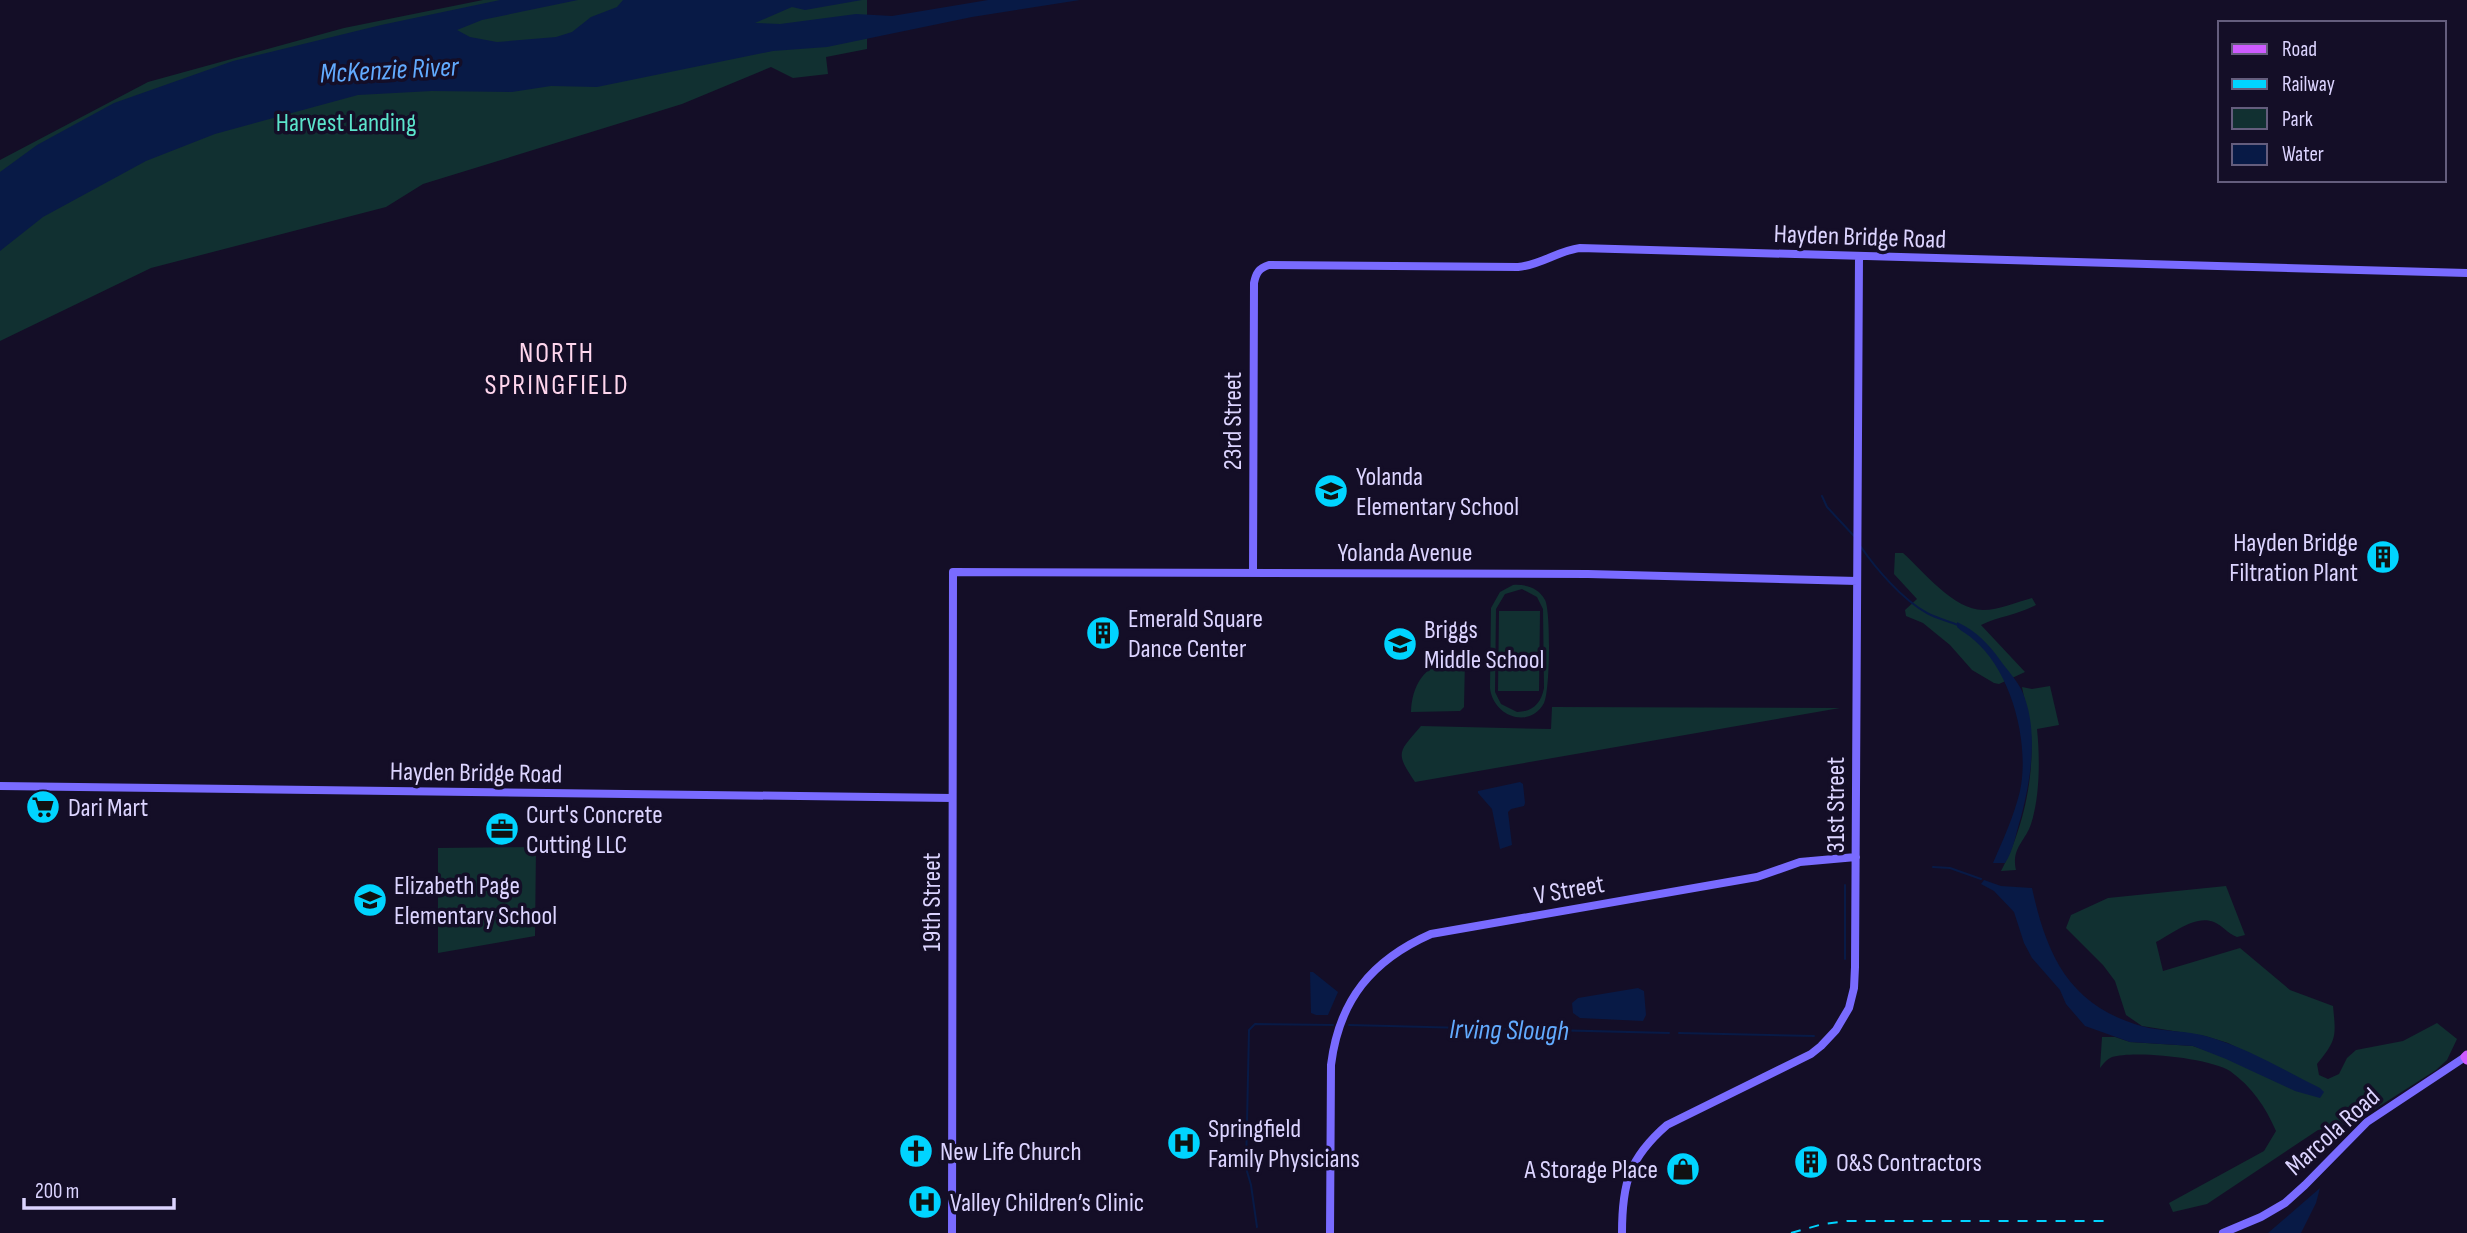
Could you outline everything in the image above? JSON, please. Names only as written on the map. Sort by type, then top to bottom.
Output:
[{"type":"street","name":"Hayden Bridge Road","points":[[1258,272],[1269,265],[1518,267],[1540,263],[1559,253],[1580,248],[2467,273]]},
{"type":"street","name":"31st Street","points":[[1622,1233],[1624,1194],[1636,1160],[1648,1142],[1667,1125],[1811,1054],[1832,1036],[1849,1008],[1854,988],[1859,257]]},
{"type":"street","name":"23rd Street","points":[[1253,572],[1254,284],[1258,272]]},
{"type":"street","name":"Yolanda Avenue","points":[[953,572],[1588,574],[1857,581]]},
{"type":"street","name":"19th Street","points":[[952,1233],[953,572]]},
{"type":"street","name":"Hayden Bridge Road","points":[[0,786],[952,798]]},
{"type":"street","name":"V Street","points":[[1333,1233],[1331,1065],[1347,1007],[1366,978],[1395,952],[1431,934],[1757,877],[1800,862],[1856,857]]},
{"type":"street","name":"Marcola Road","points":[[2223,1233],[2261,1217],[2285,1202],[2367,1122],[2466,1057]]},
{"type":"green space","name":"Harvest Landing","points":[[483,0],[867,0],[867,49],[826,57],[828,74],[793,78],[771,67],[682,104],[423,184],[386,207],[151,268],[0,341],[0,160],[148,82],[344,28]]},
{"type":"green space","points":[[1895,553],[1903,553],[1950,597],[1972,608],[1995,609],[2032,598],[2036,605],[1981,625],[2025,672],[1999,684],[1994,683],[1972,670],[1950,645],[1923,623],[1906,616],[1905,610],[1917,599],[1894,574]]},
{"type":"green space","points":[[1513,585],[1527,586],[1539,592],[1547,607],[1549,652],[1546,696],[1537,711],[1521,718],[1504,712],[1493,698],[1490,688],[1491,608],[1500,592]],"holes":[[[1522,589],[1537,597],[1543,609],[1544,688],[1535,706],[1517,712],[1501,704],[1495,692],[1496,609],[1505,594]]]},
{"type":"green space","points":[[1499,611],[1540,611],[1539,691],[1498,691]]},
{"type":"green space","points":[[1451,659],[1465,659],[1464,707],[1460,711],[1411,712],[1414,693],[1421,678],[1434,666]]},
{"type":"green space","points":[[2050,686],[2059,725],[2037,729],[2039,752],[2034,813],[2015,856],[2016,870],[2001,871],[2016,837],[2030,780],[2030,724],[2022,687],[2032,689]]},
{"type":"green space","points":[[1552,707],[1840,708],[1415,782],[1404,764],[1404,748],[1421,726],[1551,729]]},
{"type":"green space","points":[[536,847],[535,936],[438,953],[438,848]]},
{"type":"green space","points":[[2226,886],[2245,935],[2237,937],[2217,923],[2207,920],[2184,926],[2156,942],[2163,971],[2240,948],[2290,990],[2333,1006],[2334,1037],[2317,1064],[2319,1075],[2328,1079],[2339,1074],[2347,1058],[2356,1050],[2403,1041],[2437,1023],[2457,1039],[2447,1060],[2436,1070],[2353,1123],[2318,1130],[2207,1204],[2173,1212],[2169,1203],[2264,1151],[2276,1131],[2257,1098],[2230,1071],[2190,1059],[2137,1054],[2112,1057],[2100,1068],[2102,1037],[2115,1037],[2130,1042],[2193,1046],[2324,1092],[2228,1043],[2205,1036],[2142,1026],[2126,1015],[2115,981],[2103,965],[2066,928],[2071,915],[2108,898]]},
{"type":"water","name":"McKenzie River","points":[[500,0],[578,0],[482,20],[457,30],[470,37],[497,42],[556,37],[572,32],[591,17],[617,7],[623,0],[862,0],[805,10],[792,7],[755,23],[780,24],[856,14],[892,16],[988,0],[1080,0],[972,17],[827,47],[773,51],[597,87],[551,86],[512,92],[432,91],[358,95],[215,134],[146,161],[43,217],[0,251],[0,172],[37,145],[114,103],[233,61],[381,25]]},
{"type":"water","points":[[1957,622],[1986,643],[2015,679],[2022,691],[2030,721],[2032,754],[2028,787],[2011,852],[2005,863],[1993,863],[2020,791],[2020,731],[2008,689],[1999,670],[1972,638],[1957,627]]},
{"type":"water","points":[[1520,782],[1523,784],[1525,803],[1524,806],[1508,812],[1512,845],[1500,849],[1492,809],[1478,791]]},
{"type":"water","points":[[1984,880],[2001,886],[2032,888],[2054,956],[2065,975],[2096,1005],[2116,1017],[2141,1026],[2201,1035],[2237,1047],[2324,1092],[2320,1098],[2295,1091],[2193,1046],[2130,1042],[2085,1026],[2066,1004],[2060,990],[2032,958],[2014,912],[1994,891],[1981,884]]},
{"type":"water","points":[[1310,972],[1338,992],[1328,1015],[1311,1013]]},
{"type":"water","points":[[1638,988],[1644,991],[1646,1015],[1643,1021],[1580,1018],[1573,1013],[1572,1003],[1578,998]]},
{"type":"water","points":[[2320,1188],[2316,1203],[2301,1233],[2268,1233]]},
{"type":"waterway","points":[[1822,496],[1827,507],[1854,536]]},
{"type":"waterway","points":[[1861,547],[1882,574],[1909,600],[1931,615],[1958,625]]},
{"type":"waterway","points":[[1933,867],[1950,868],[1981,879]]},
{"type":"waterway","points":[[1845,885],[1845,959]]},
{"type":"waterway","points":[[1257,1227],[1246,1168],[1249,1030],[1255,1024],[1333,1025]]},
{"type":"waterway","name":"Irving Slough","points":[[1349,1025],[1669,1033]]},
{"type":"waterway","name":"Irving Slough","points":[[1679,1033],[1814,1036]]},
{"type":"railway","points":[[1791,1233],[1847,1221],[2104,1221]]},
{"type":"place","name":"Yolanda Elementary School","points":[[1331,491]]},
{"type":"place","name":"Hayden Bridge Filtration Plant","points":[[2383,557]]},
{"type":"place","name":"Emerald Square Dance Center","points":[[1103,633]]},
{"type":"place","name":"Briggs Middle School","points":[[1400,644]]},
{"type":"place","name":"Dari Mart","points":[[43,807]]},
{"type":"place","name":"Curt's Concrete Cutting LLC","points":[[502,829]]},
{"type":"place","name":"Elizabeth Page Elementary School","points":[[370,900]]},
{"type":"place","name":"Springfield Family Physicians","points":[[1184,1143]]},
{"type":"place","name":"New Life Church","points":[[916,1151]]},
{"type":"place","name":"O&S Contractors","points":[[1811,1162]]},
{"type":"place","name":"A Storage Place","points":[[1683,1169]]},
{"type":"place","name":"Valley Children’s Clinic","points":[[925,1202]]},
{"type":"district","name":"NORTH SPRINGFIELD","points":[[557,368]]}]
